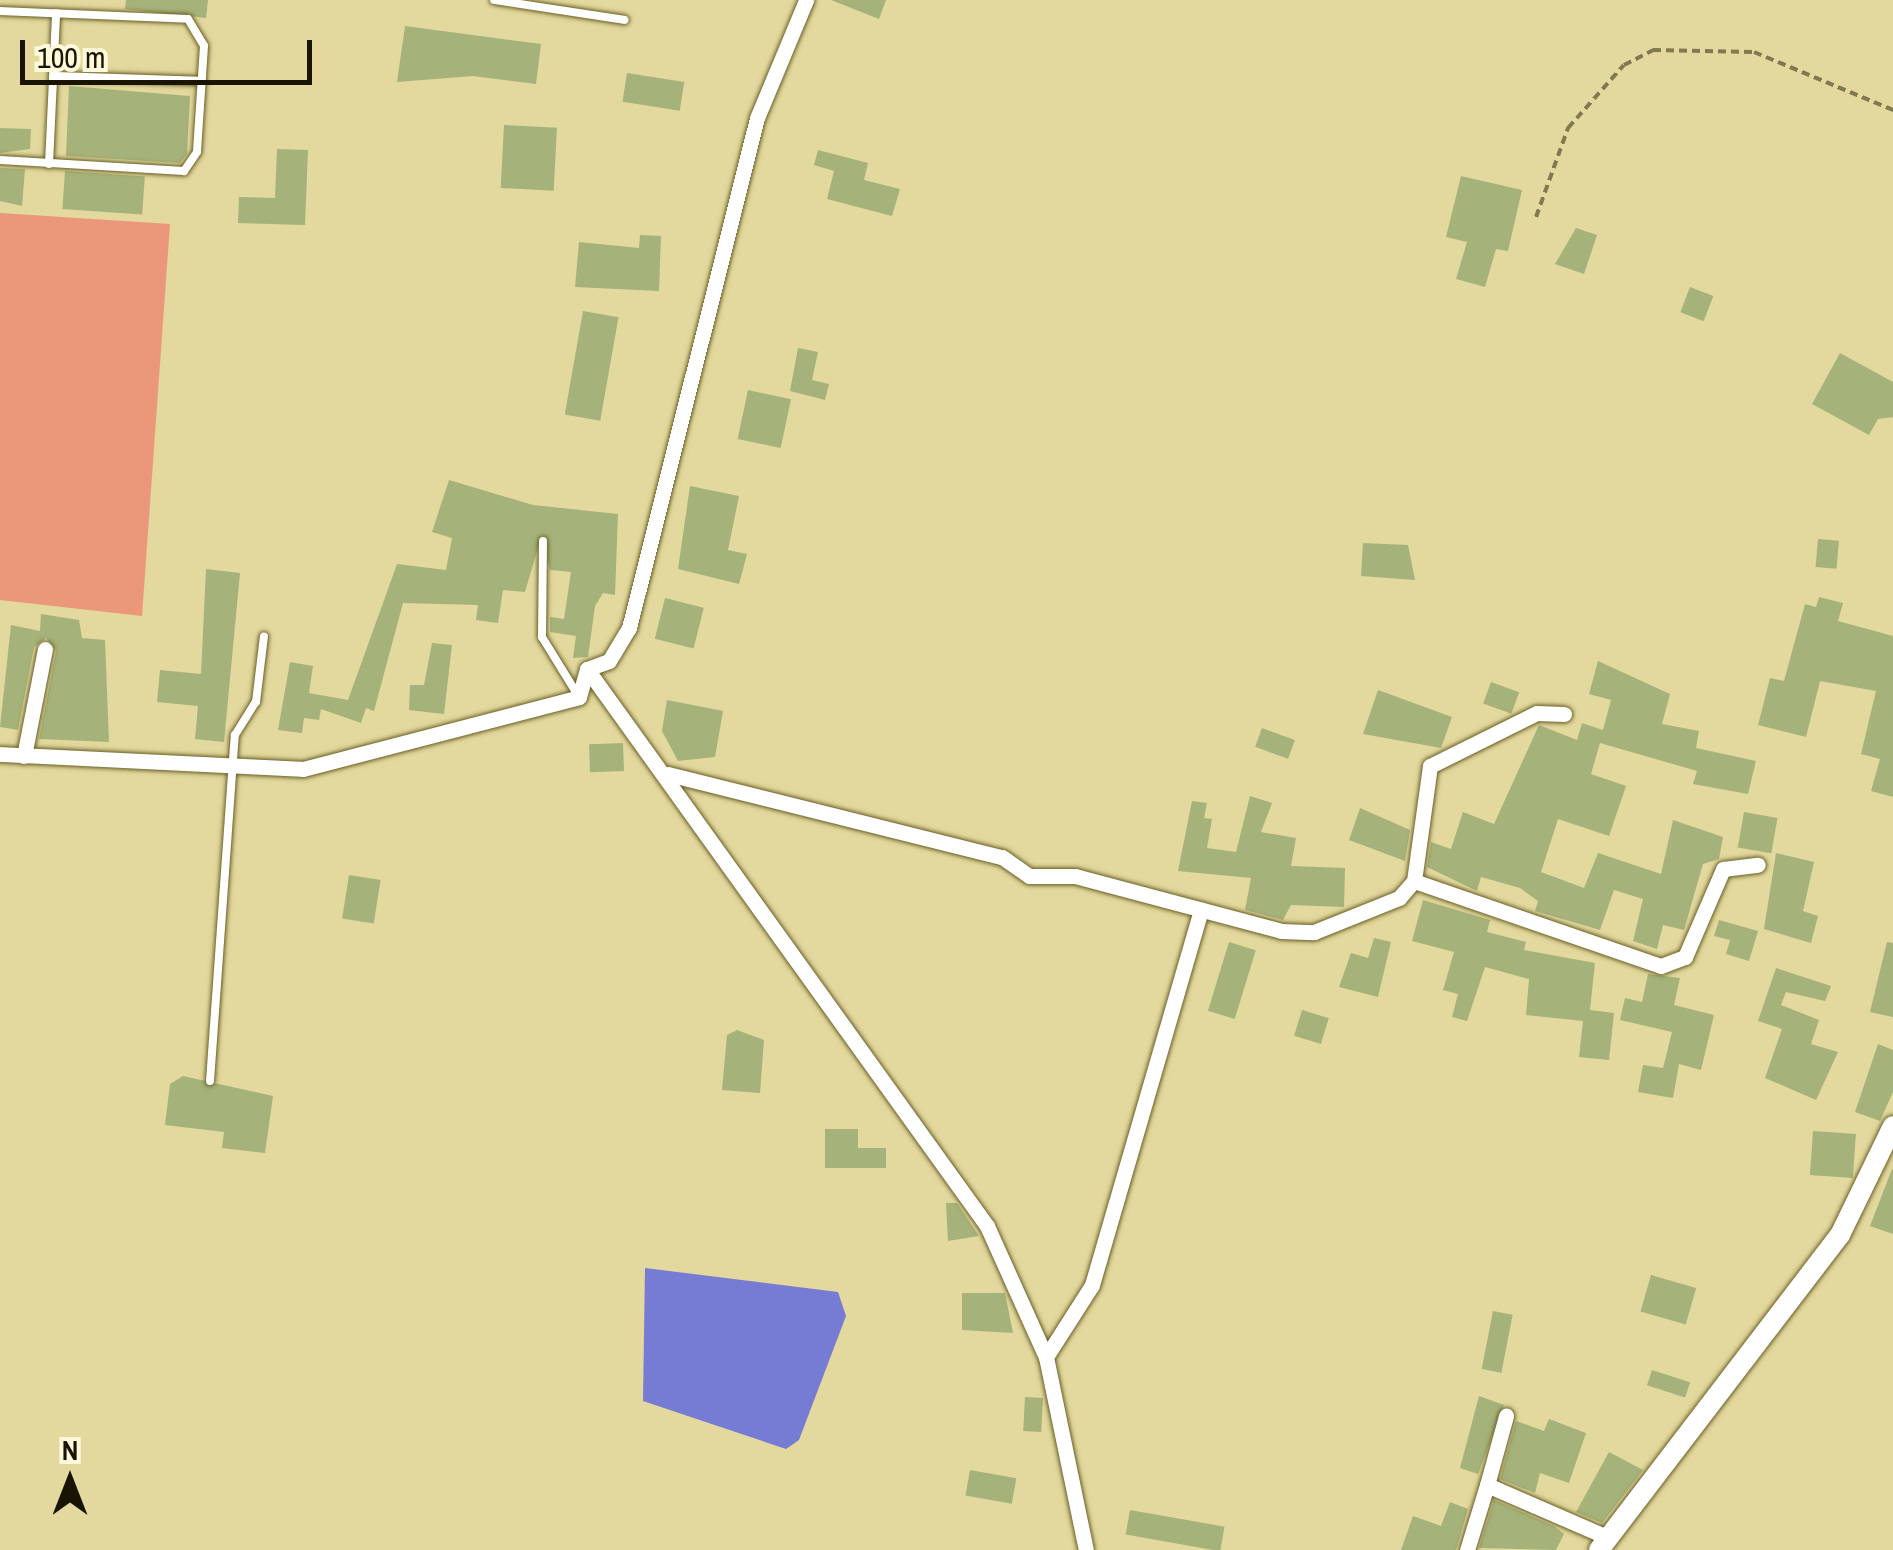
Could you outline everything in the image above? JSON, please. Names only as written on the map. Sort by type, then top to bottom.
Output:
[{"type":"street","points":[[587,669],[609,660],[629,628],[758,118],[806,0]]},
{"type":"street","points":[[24,756],[45,649]]},
{"type":"street","points":[[0,754],[232,769],[303,769],[579,696],[587,669]]},
{"type":"street","points":[[587,669],[668,774],[964,1188],[1046,1357],[1086,1550]]},
{"type":"street","points":[[668,774],[1002,857],[1028,876],[1075,876],[1200,910],[1314,932],[1399,898],[1414,881],[1430,766],[1537,713],[1564,714]]},
{"type":"street","points":[[1414,881],[1661,966],[1684,957],[1722,869],[1758,866]]},
{"type":"street","points":[[1046,1357],[1092,1285],[1200,910]]},
{"type":"street","points":[[1487,1485],[1603,1544],[1840,1235],[1893,1126]]},
{"type":"street","points":[[1467,1550],[1506,1416]]},
{"type":"lane","points":[[494,0],[624,20]]},
{"type":"lane","points":[[0,11],[196,22],[202,81],[196,152],[184,172],[0,160]]},
{"type":"lane","points":[[49,164],[56,13]]},
{"type":"lane","points":[[53,76],[202,81]]},
{"type":"lane","points":[[543,540],[542,637],[579,696]]},
{"type":"lane","points":[[210,1080],[234,735],[256,702],[264,636]]},
{"type":"path","points":[[1536,218],[1568,128],[1614,74],[1653,50],[1754,52],[1893,110]]},
{"type":"shaded area","points":[[0,213],[170,224],[142,616],[0,600]]},
{"type":"water","points":[[645,1268],[838,1292],[846,1316],[799,1440],[786,1449],[643,1401]]},
{"type":"building","points":[[126,0],[208,0],[206,18],[125,9]]},
{"type":"building","points":[[831,0],[886,0],[879,19]]},
{"type":"building","points":[[405,26],[541,44],[536,84],[473,76],[397,82]]},
{"type":"building","points":[[627,73],[684,82],[680,111],[622,102]]},
{"type":"building","points":[[69,86],[190,96],[187,154],[180,163],[66,156]]},
{"type":"building","points":[[504,125],[557,128],[554,191],[501,188]]},
{"type":"building","points":[[0,128],[31,129],[30,149],[0,153]]},
{"type":"building","points":[[277,149],[308,150],[305,225],[238,223],[239,197],[275,198]]},
{"type":"building","points":[[818,150],[868,163],[864,180],[900,189],[892,216],[827,199],[834,171],[814,165]]},
{"type":"building","points":[[0,168],[25,169],[22,206],[0,201]]},
{"type":"building","points":[[65,171],[145,177],[142,214],[62,209]]},
{"type":"building","points":[[1461,176],[1522,190],[1508,251],[1496,249],[1485,287],[1456,279],[1467,242],[1446,237]]},
{"type":"building","points":[[1576,228],[1597,235],[1584,274],[1555,264]]},
{"type":"building","points":[[640,235],[661,236],[659,291],[575,287],[579,242],[639,248]]},
{"type":"building","points":[[1690,287],[1713,296],[1704,321],[1680,312]]},
{"type":"building","points":[[583,311],[618,317],[600,421],[565,414]]},
{"type":"building","points":[[798,348],[818,352],[812,380],[829,384],[825,400],[790,391]]},
{"type":"building","points":[[1840,353],[1893,382],[1893,417],[1878,419],[1869,435],[1812,404]]},
{"type":"building","points":[[748,390],[791,399],[781,448],[738,439]]},
{"type":"building","points":[[449,480],[533,505],[618,514],[615,595],[603,593],[595,606],[588,657],[573,658],[576,636],[550,632],[550,617],[564,619],[571,572],[550,570],[542,534],[525,592],[503,590],[498,623],[476,620],[478,605],[403,603],[374,711],[366,708],[361,723],[321,709],[319,720],[304,718],[302,733],[278,730],[290,662],[313,666],[309,693],[348,700],[397,564],[446,570],[452,538],[432,532]]},
{"type":"building","points":[[690,486],[739,496],[728,550],[747,554],[739,584],[678,569]]},
{"type":"building","points":[[1818,539],[1839,541],[1836,569],[1816,567]]},
{"type":"building","points":[[1363,543],[1408,545],[1415,580],[1361,576]]},
{"type":"building","points":[[206,569],[240,573],[224,742],[195,739],[198,706],[157,702],[160,670],[201,674]]},
{"type":"building","points":[[1819,597],[1843,603],[1838,621],[1893,636],[1893,797],[1871,791],[1880,759],[1861,754],[1876,691],[1820,681],[1806,737],[1758,725],[1770,678],[1784,681],[1805,604],[1816,607]]},
{"type":"building","points":[[665,598],[704,608],[694,648],[655,639]]},
{"type":"building","points":[[41,614],[79,620],[82,638],[105,640],[109,742],[39,739],[56,651],[46,638],[34,647],[18,730],[0,727],[11,625],[40,631]]},
{"type":"building","points":[[432,643],[452,645],[444,714],[409,710],[410,685],[424,685]]},
{"type":"building","points":[[1598,661],[1670,694],[1662,724],[1699,731],[1696,748],[1756,761],[1748,794],[1693,784],[1697,771],[1600,743],[1591,774],[1626,786],[1609,836],[1558,819],[1541,872],[1584,888],[1598,853],[1661,874],[1673,820],[1723,837],[1719,859],[1703,864],[1684,930],[1663,925],[1657,949],[1633,941],[1643,899],[1614,890],[1600,930],[1535,911],[1538,901],[1520,888],[1481,877],[1477,891],[1427,867],[1431,842],[1451,849],[1463,812],[1494,824],[1539,725],[1577,740],[1582,723],[1603,730],[1611,700],[1589,694]]},
{"type":"building","points":[[1491,682],[1519,692],[1511,714],[1483,704]]},
{"type":"building","points":[[1378,690],[1452,717],[1441,748],[1363,734]]},
{"type":"building","points":[[667,700],[723,711],[715,757],[678,761],[662,731]]},
{"type":"building","points":[[1262,728],[1295,740],[1288,759],[1255,747]]},
{"type":"building","points":[[623,743],[624,771],[590,772],[589,744]]},
{"type":"building","points":[[1250,796],[1272,803],[1261,832],[1296,838],[1291,866],[1345,868],[1344,907],[1291,905],[1283,920],[1245,910],[1251,878],[1178,871],[1192,801],[1207,803],[1204,818],[1212,819],[1207,848],[1236,852]]},
{"type":"building","points":[[1360,808],[1410,830],[1405,861],[1349,840]]},
{"type":"building","points":[[1744,812],[1777,818],[1771,853],[1738,847]]},
{"type":"building","points":[[1776,853],[1814,862],[1803,911],[1818,916],[1811,943],[1764,929]]},
{"type":"building","points":[[349,875],[381,880],[374,923],[342,918]]},
{"type":"building","points":[[1423,900],[1490,920],[1487,932],[1526,942],[1524,950],[1595,963],[1590,1010],[1614,1013],[1609,1060],[1579,1057],[1583,1021],[1526,1015],[1529,979],[1485,967],[1467,1021],[1452,1017],[1458,994],[1443,990],[1454,952],[1412,941]]},
{"type":"building","points":[[1719,920],[1758,931],[1749,961],[1726,954],[1730,940],[1714,936]]},
{"type":"building","points":[[1374,938],[1391,942],[1378,997],[1339,987],[1351,953],[1368,958]]},
{"type":"building","points":[[1229,942],[1256,950],[1235,1019],[1208,1011]]},
{"type":"building","points":[[1887,942],[1893,943],[1893,1017],[1870,1012]]},
{"type":"building","points":[[1776,968],[1831,986],[1825,1001],[1786,992],[1781,1005],[1819,1020],[1811,1044],[1838,1052],[1816,1100],[1765,1078],[1782,1029],[1758,1021]]},
{"type":"building","points":[[1648,974],[1680,978],[1674,1005],[1714,1015],[1701,1070],[1679,1064],[1673,1098],[1638,1092],[1643,1065],[1663,1068],[1672,1032],[1620,1020],[1625,998],[1642,1002]]},
{"type":"building","points":[[1302,1010],[1329,1018],[1321,1044],[1294,1036]]},
{"type":"building","points":[[737,1030],[764,1040],[760,1093],[722,1090],[727,1035]]},
{"type":"building","points":[[1878,1044],[1893,1050],[1893,1092],[1880,1121],[1855,1112]]},
{"type":"building","points":[[183,1076],[273,1096],[265,1153],[222,1148],[224,1132],[165,1125],[170,1084]]},
{"type":"building","points":[[825,1129],[858,1129],[858,1148],[886,1148],[886,1168],[825,1168]]},
{"type":"building","points":[[1813,1131],[1856,1134],[1853,1178],[1810,1175]]},
{"type":"building","points":[[1893,1169],[1893,1234],[1870,1226]]},
{"type":"building","points":[[946,1203],[957,1203],[979,1236],[948,1241]]},
{"type":"building","points":[[1651,1275],[1696,1288],[1686,1324],[1641,1312]]},
{"type":"building","points":[[962,1293],[1005,1293],[1013,1333],[962,1330]]},
{"type":"building","points":[[1493,1311],[1513,1315],[1501,1373],[1482,1369]]},
{"type":"building","points":[[1652,1370],[1690,1382],[1685,1398],[1647,1385]]},
{"type":"building","points":[[1479,1396],[1504,1405],[1478,1474],[1460,1468]]},
{"type":"building","points":[[1025,1397],[1043,1398],[1041,1432],[1023,1431]]},
{"type":"building","points":[[1549,1419],[1586,1433],[1569,1483],[1540,1473],[1535,1493],[1500,1479],[1516,1421],[1544,1431]]},
{"type":"building","points":[[1609,1452],[1643,1470],[1602,1523],[1576,1512]]},
{"type":"building","points":[[970,1470],[1016,1478],[1012,1504],[965,1496]]},
{"type":"building","points":[[1494,1500],[1564,1534],[1556,1550],[1479,1548]]},
{"type":"building","points":[[1450,1502],[1468,1509],[1456,1550],[1401,1550],[1413,1516],[1441,1526]]},
{"type":"building","points":[[1130,1510],[1225,1527],[1220,1550],[1126,1535]]}]
